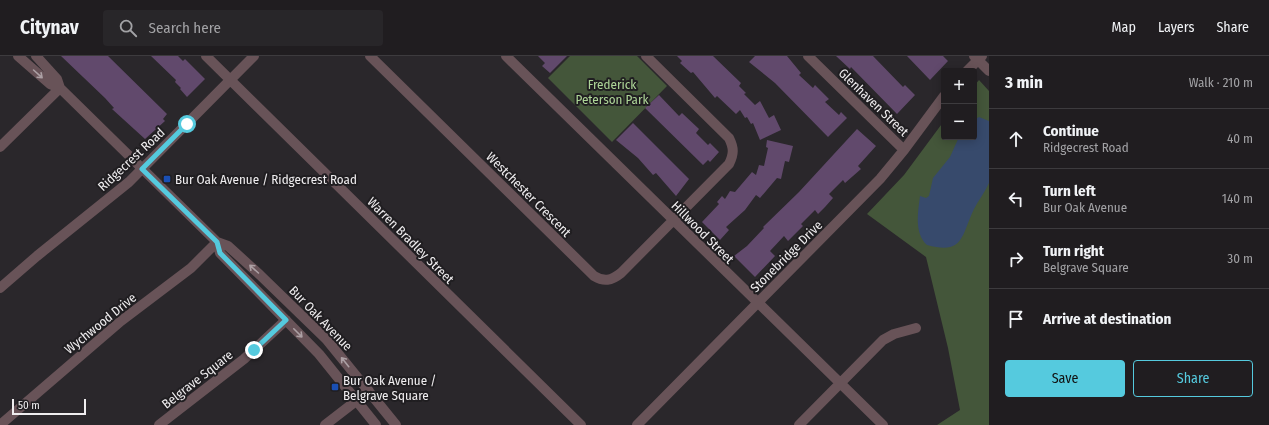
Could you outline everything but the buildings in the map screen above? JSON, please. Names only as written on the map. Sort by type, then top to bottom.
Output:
[{"type":"street","name":"Bur Oak Avenue","points":[[18,56],[50,84],[60,88],[217,242],[228,246],[298,311],[337,351],[396,425]]},
{"type":"street","name":"Bur Oak Avenue","points":[[36,56],[57,79],[60,88]]},
{"type":"street","name":"Warren Bradley Street","points":[[206,56],[581,425]]},
{"type":"street","name":"Ridgecrest Road","points":[[0,288],[37,256],[129,182],[254,56]]},
{"type":"street","name":"Westchester Crescent","points":[[370,56],[598,278],[602,280],[616,277],[729,164],[734,150],[729,138],[646,56]]},
{"type":"street","name":"Hillwood Street","points":[[506,56],[883,425]]},
{"type":"street","name":"Glenhaven Street","points":[[808,56],[904,150]]},
{"type":"street","points":[[969,68],[978,57],[989,71]]},
{"type":"street","points":[[0,147],[60,88]]},
{"type":"street","name":"Stonebridge Drive","points":[[637,425],[880,179],[904,150],[941,100]]},
{"type":"street","name":"Bur Oak Avenue","points":[[217,242],[220,253],[319,354],[376,425]]},
{"type":"street","name":"Wychwood Drive","points":[[0,425],[121,321],[191,268],[217,242]]},
{"type":"street","name":"Belgrave Square","points":[[159,425],[244,359],[286,320]]},
{"type":"street","points":[[799,425],[884,340],[894,334],[916,328]]},
{"type":"street","points":[[325,425],[369,391]]},
{"type":"green space","name":"Frederick Peterson Park","points":[[570,56],[637,56],[667,86],[612,142],[548,78]]},
{"type":"green space","points":[[979,80],[989,91],[989,425],[937,425],[960,410],[948,348],[926,257],[867,214],[904,175],[941,125],[941,140],[977,140],[977,82]]},
{"type":"water","points":[[979,117],[989,121],[989,183],[974,209],[960,241],[955,245],[948,247],[927,245],[920,235],[918,222],[920,196],[926,198],[929,196],[933,178],[950,157],[958,140],[977,140],[977,118]]},
{"type":"place","name":"Bur Oak Avenue / Ridgecrest Road","points":[[167,179]]},
{"type":"place","name":"Bur Oak Avenue / Belgrave Square","points":[[335,387]]},
{"type":"route","points":[[187,124],[142,169],[217,242],[220,253],[286,320],[254,350]]}]
